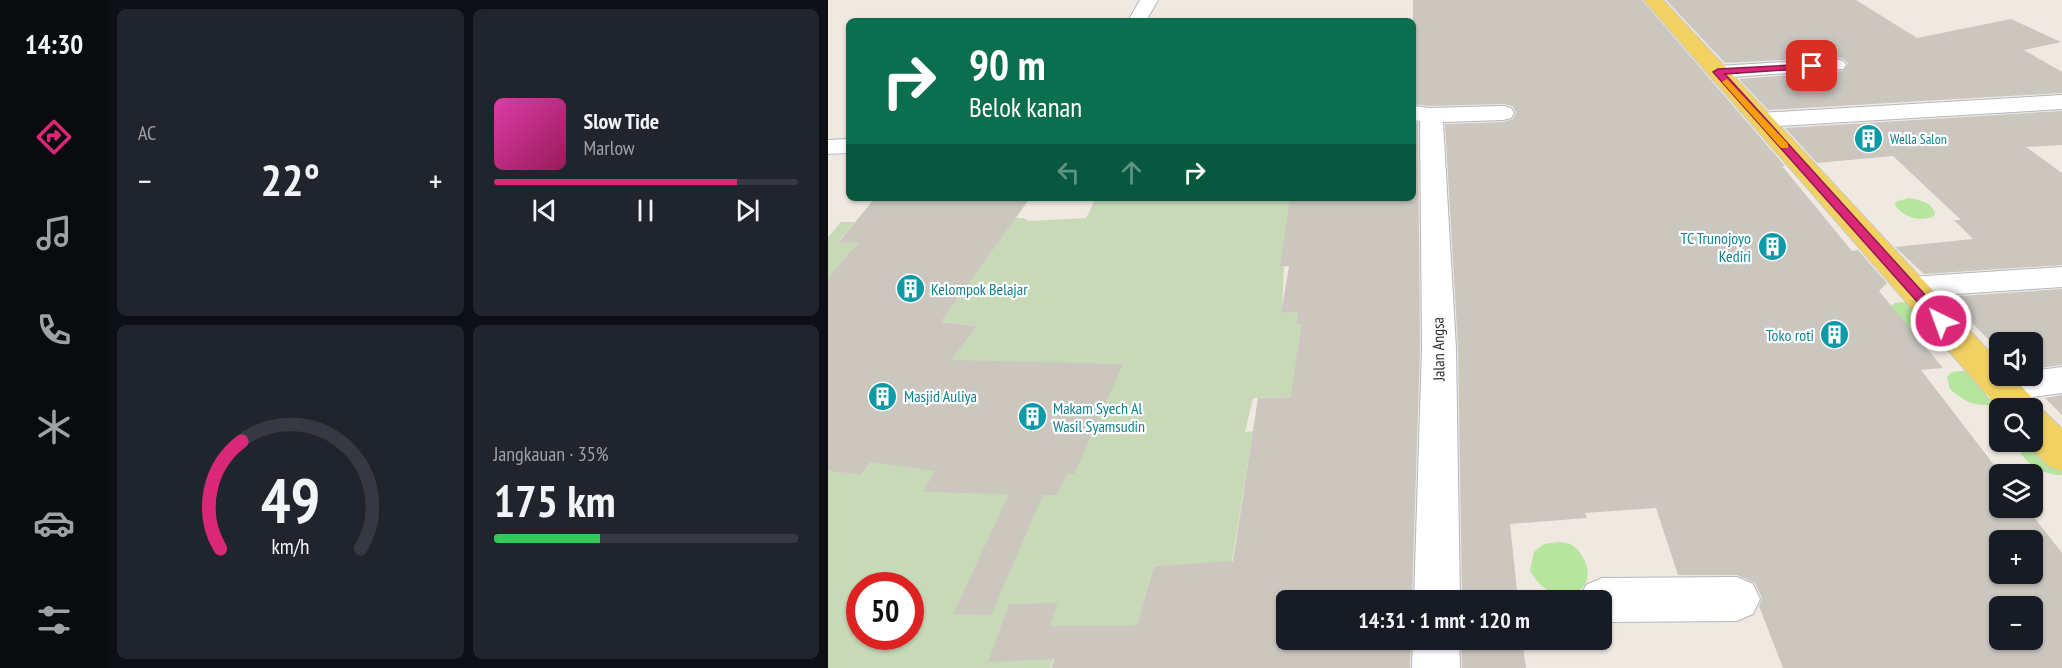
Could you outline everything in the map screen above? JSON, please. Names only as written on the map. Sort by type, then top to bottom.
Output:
[{"type":"main road","points":[[1653,0],[2010,398]]},
{"type":"main road","points":[[2043,434],[2062,455]]},
{"type":"street","points":[[1139,18],[1149,0]]},
{"type":"street","points":[[1718,72],[1836,65]]},
{"type":"street","points":[[1761,120],[2062,102]]},
{"type":"street","points":[[1421,114],[1503,113]]},
{"type":"street","name":"Jalan Angsa","points":[[1421,114],[1432,123],[1439,348],[1437,590]]},
{"type":"street","points":[[828,147],[846,146]]},
{"type":"street","points":[[1911,287],[2062,277]]},
{"type":"street","points":[[2010,398],[2062,380]]},
{"type":"street","points":[[1612,600],[1737,599]]},
{"type":"street","points":[[1436,650],[1436,668]]},
{"type":"green space","points":[[1908,198],[1929,205],[1935,215],[1919,219],[1903,213],[1895,205],[1896,202]]},
{"type":"green space","points":[[1094,201],[1340,201],[1280,267],[1284,267],[1282,313],[1298,312],[1296,323],[1301,324],[1297,352],[1316,351],[1311,396],[1253,398],[1245,432],[1253,431],[1232,562],[1154,566],[1137,625],[1065,626],[1050,668],[828,668],[828,471],[861,475],[977,326],[941,322],[983,263],[828,288],[828,237],[841,222],[855,222],[838,242],[859,242],[849,254],[924,219],[1024,218],[1029,221],[1086,218]]},
{"type":"green space","points":[[1895,303],[1915,304],[1932,330],[1911,329],[1889,308]]},
{"type":"green space","points":[[1952,372],[1974,373],[1991,398],[1989,398],[1989,405],[1971,402],[1950,389],[1947,377]]},
{"type":"green space","points":[[2043,443],[2062,446],[2062,475],[2043,471],[2043,464],[2031,464],[2020,452],[2043,452]]},
{"type":"green space","points":[[1558,542],[1569,544],[1580,553],[1586,564],[1588,576],[1580,590],[1548,590],[1534,577],[1530,570],[1534,552],[1544,544]]},
{"type":"building","points":[[1413,0],[1642,0],[1785,166],[1782,166],[1852,251],[1858,250],[1887,283],[1879,291],[1943,368],[1921,370],[1993,464],[1989,464],[1989,518],[2035,518],[2062,553],[2062,668],[1783,668],[1759,606],[1762,598],[1755,583],[1737,575],[1678,575],[1656,508],[1585,513],[1587,518],[1510,524],[1517,590],[1462,590],[1458,348],[1445,124],[1504,122],[1513,119],[1516,112],[1512,106],[1503,104],[1416,104],[1416,18],[1413,18]]},
{"type":"building","points":[[1666,0],[1856,0],[1917,38],[2011,19],[2061,42],[2024,50],[2062,72],[2062,93],[1768,110],[1739,79],[1843,71],[1848,64],[1844,59],[1836,57],[1725,63]]},
{"type":"building","points":[[2062,111],[2062,145],[2026,147],[2062,173],[2062,265],[1924,274],[1895,247],[1973,239],[1954,220],[1961,220],[1893,156],[1817,163],[1785,128]]},
{"type":"building","points":[[1416,123],[1418,123],[1420,348],[1412,590],[1276,590],[1276,650],[1411,650],[1410,668],[1051,668],[1054,659],[988,662],[1009,604],[1058,603],[1050,626],[1137,625],[1154,566],[1233,561],[1258,398],[1291,397],[1301,324],[1296,324],[1298,312],[1281,313],[1289,266],[1280,267],[1290,201],[1416,201]]},
{"type":"building","points":[[873,201],[1028,201],[941,322],[977,326],[951,360],[1123,364],[1074,474],[1067,474],[1057,495],[1043,495],[991,615],[953,614],[1009,494],[923,492],[935,471],[871,462],[861,475],[828,471],[828,278],[859,242],[838,243]]},
{"type":"building","points":[[2062,289],[2062,365],[2043,368],[2043,332],[1989,332],[1989,340],[1946,297]]},
{"type":"building","points":[[2062,395],[2062,415],[2045,398]]},
{"type":"building","points":[[1461,650],[1524,650],[1526,668],[1462,668]]},
{"type":"slow traffic","points":[[1727,82],[1784,146]]},
{"type":"place","name":"Wella Salon","points":[[1869,139]]},
{"type":"place","name":"TC Trunojoyo Kediri","points":[[1772,247]]},
{"type":"place","name":"Kelompok Belajar","points":[[910,289]]},
{"type":"place","name":"Toko roti","points":[[1835,335]]},
{"type":"place","name":"Masjid Auliya","points":[[883,396]]},
{"type":"place","name":"Makam Syech Al Wasil Syamsudin","points":[[1032,417]]},
{"type":"route","points":[[1812,66],[1718,72],[1941,321]]}]
